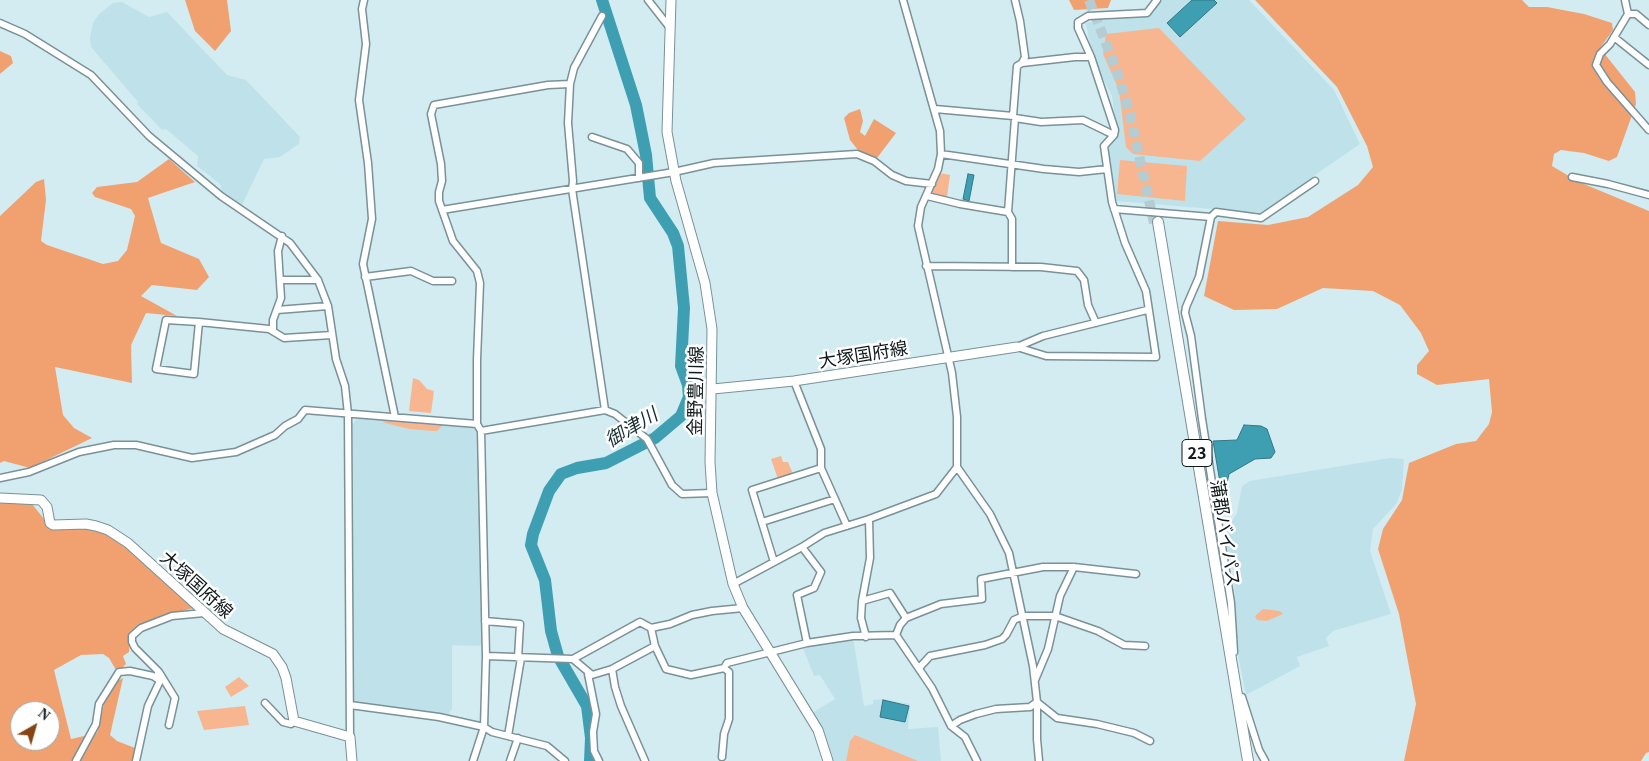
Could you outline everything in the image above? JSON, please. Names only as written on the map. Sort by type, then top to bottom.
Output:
[{"type":"highway","name":"蒲郡バイパス","points":[[1156,222],[1246,761]]},
{"type":"main road","name":"金野豊川線","points":[[671,0],[667,132],[674,172],[705,283],[712,329],[710,462],[712,492],[733,584],[744,608],[818,730],[828,761]]},
{"type":"main road","name":"大塚国府線","points":[[712,389],[794,381],[1017,347]]},
{"type":"main road","name":"大塚国府線","points":[[0,498],[41,500],[47,506],[49,520],[53,526],[86,524],[108,530],[128,543],[222,629],[266,649],[278,660],[286,678],[294,721]]},
{"type":"main road","points":[[294,721],[350,738],[352,761]]},
{"type":"street","points":[[364,0],[362,9],[366,44],[359,100],[368,164],[372,219],[363,258],[365,277],[395,417]]},
{"type":"street","points":[[648,0],[670,28]]},
{"type":"street","points":[[733,584],[824,533],[869,519],[936,494],[957,467],[957,417],[949,357],[918,226],[921,208],[932,184],[941,154],[940,131],[936,109],[903,0]]},
{"type":"street","points":[[1015,0],[1025,57],[1022,63]]},
{"type":"street","points":[[1017,347],[1046,356],[1156,357],[1146,291],[1125,243],[1114,209],[1104,146],[1114,135],[1115,130],[1091,57],[1078,28],[1078,22],[1088,16],[1147,13],[1157,0]]},
{"type":"street","points":[[1625,0],[1628,14],[1614,37],[1600,54],[1596,65],[1607,82],[1649,130]]},
{"type":"street","points":[[1628,14],[1636,14],[1649,25]]},
{"type":"street","points":[[602,16],[582,51],[570,84],[568,123],[572,189],[605,410]]},
{"type":"street","points":[[0,23],[25,34],[91,75],[149,136],[221,196],[290,243],[318,280],[328,306],[338,367],[345,386],[348,414],[350,738]]},
{"type":"street","points":[[1614,37],[1649,66]]},
{"type":"street","points":[[1012,267],[1012,218],[1008,212],[1013,163],[1017,66],[1022,63],[1074,56],[1091,57]]},
{"type":"street","points":[[473,761],[484,727],[486,656],[481,431],[477,424],[480,283],[477,271],[453,241],[442,210],[439,192],[442,181],[441,164],[430,114],[434,105],[548,85],[570,84]]},
{"type":"street","points":[[936,109],[1014,117],[1041,122],[1083,120],[1114,135]]},
{"type":"street","points":[[592,137],[627,149],[639,164],[642,177]]},
{"type":"street","points":[[442,210],[674,172],[714,162],[856,154],[866,156],[892,175],[906,181],[932,184]]},
{"type":"street","points":[[941,154],[1013,163],[1031,168],[1072,171],[1107,170]]},
{"type":"street","points":[[1572,177],[1649,195]]},
{"type":"street","points":[[1265,761],[1248,718],[1239,683],[1231,603],[1202,419],[1192,336],[1186,307],[1199,277],[1211,217],[1216,212],[1261,218],[1315,181]]},
{"type":"street","points":[[927,196],[1008,212]]},
{"type":"street","points":[[1114,209],[1211,217]]},
{"type":"street","points":[[273,331],[281,298],[278,251],[282,236]]},
{"type":"street","points":[[926,266],[1041,267],[1077,271],[1084,280],[1088,305],[1096,323]]},
{"type":"street","points":[[365,277],[412,271],[433,282],[452,281]]},
{"type":"street","points":[[280,280],[318,280]]},
{"type":"street","points":[[277,310],[328,306]]},
{"type":"street","points":[[1017,347],[1043,336],[1148,310]]},
{"type":"street","points":[[199,322],[194,374],[156,369],[166,320],[199,322],[273,331],[284,338],[332,335]]},
{"type":"street","points":[[794,381],[821,449],[821,468],[847,526]]},
{"type":"street","points":[[0,478],[29,472],[78,452],[114,445],[136,445],[192,458],[236,452],[275,435],[285,426],[298,419],[305,410],[477,424]]},
{"type":"street","points":[[481,431],[605,410],[616,414],[647,439],[672,485],[682,494],[712,492]]},
{"type":"street","points":[[957,467],[998,529],[1009,553],[1023,616],[1034,680],[1037,702],[1036,738],[1039,761]]},
{"type":"street","points":[[774,562],[752,490],[821,468]]},
{"type":"street","points":[[762,522],[835,500]]},
{"type":"street","points":[[866,637],[861,618],[862,601],[870,558],[869,519]]},
{"type":"street","points":[[802,547],[821,572],[814,588],[797,595],[807,643]]},
{"type":"street","points":[[896,635],[900,625],[906,618],[941,604],[982,600],[982,579],[1042,567],[1074,567],[1136,574]]},
{"type":"street","points":[[1034,680],[1048,649],[1060,596],[1074,567]]},
{"type":"street","points":[[862,601],[890,593],[906,618]]},
{"type":"street","points":[[486,656],[573,659],[640,622],[651,628],[670,624],[705,612],[744,608]]},
{"type":"street","points":[[169,725],[175,698],[158,671],[135,648],[132,636],[141,628],[172,616],[204,613]]},
{"type":"street","points":[[920,667],[930,656],[985,645],[1002,639],[1014,620],[1023,616],[1055,616],[1098,631],[1124,645],[1145,646]]},
{"type":"street","points":[[486,620],[520,624],[519,658],[508,736]]},
{"type":"street","points":[[651,628],[655,646],[666,669],[691,675],[724,668],[727,664],[807,643],[853,636],[896,635]]},
{"type":"street","points":[[896,635],[920,667],[952,726],[965,736],[978,761]]},
{"type":"street","points":[[588,674],[592,675],[612,669],[655,646]]},
{"type":"street","points":[[573,659],[588,674],[596,714],[593,732],[594,751],[599,761]]},
{"type":"street","points":[[722,757],[724,734],[729,719],[729,672],[724,668]]},
{"type":"street","points":[[612,669],[614,687],[645,761]]},
{"type":"street","points":[[76,761],[96,724],[99,704],[119,672],[130,671],[153,676],[159,680]]},
{"type":"street","points":[[136,761],[148,706],[158,688],[158,671]]},
{"type":"street","points":[[952,726],[960,720],[976,714],[996,709],[1030,707],[1037,702]]},
{"type":"street","points":[[1037,702],[1057,718],[1097,724],[1134,733],[1150,741]]},
{"type":"street","points":[[265,703],[283,722],[291,724],[294,721]]},
{"type":"street","points":[[350,705],[439,717],[484,727],[492,732],[547,746],[565,761]]},
{"type":"street","points":[[510,761],[518,738]]},
{"type":"shaded area","points":[[185,0],[227,0],[231,31],[215,51],[195,31]]},
{"type":"shaded area","points":[[1069,0],[1111,0],[1108,8],[1074,10]]},
{"type":"shaded area","points":[[1160,0],[1249,0],[1334,90],[1360,144],[1260,213],[1116,201],[1107,148],[1117,135],[1112,96],[1092,57],[1086,24],[1088,22],[1148,15]]},
{"type":"shaded area","points":[[1255,0],[1522,0],[1529,7],[1547,7],[1584,14],[1612,23],[1613,30],[1600,48],[1635,92],[1636,104],[1617,157],[1609,161],[1584,153],[1561,150],[1554,154],[1552,166],[1579,182],[1649,211],[1649,752],[1646,753],[1641,761],[1404,761],[1416,704],[1399,614],[1378,549],[1383,529],[1402,500],[1409,463],[1456,444],[1476,441],[1489,424],[1492,412],[1489,379],[1437,385],[1417,374],[1417,365],[1429,351],[1421,333],[1400,305],[1373,291],[1323,288],[1277,309],[1234,310],[1204,296],[1218,221],[1268,225],[1308,217],[1358,185],[1373,167],[1367,146],[1337,87]]},
{"type":"shaded area","points":[[122,2],[149,17],[167,12],[227,75],[246,80],[300,137],[299,144],[280,157],[264,159],[242,205],[222,191],[220,184],[197,166],[198,156],[166,129],[162,130],[137,104],[138,102],[91,47],[90,38],[93,23],[99,14],[113,3]]},
{"type":"shaded area","points":[[1159,28],[1246,119],[1200,161],[1133,154],[1126,147],[1119,90],[1103,54],[1106,34]]},
{"type":"shaded area","points":[[0,51],[11,56],[13,63],[0,74]]},
{"type":"shaded area","points":[[860,109],[863,121],[860,132],[865,136],[874,119],[896,133],[877,158],[858,150],[850,140],[844,118],[849,113]]},
{"type":"shaded area","points":[[169,159],[195,182],[148,198],[161,243],[199,259],[209,277],[197,290],[152,285],[141,296],[177,316],[146,313],[131,345],[132,383],[55,367],[63,415],[74,428],[92,438],[30,468],[4,461],[0,463],[0,216],[36,182],[44,179],[46,200],[41,241],[47,245],[103,264],[118,261],[127,250],[135,216],[131,209],[95,197],[92,193],[97,187],[137,182]]},
{"type":"shaded area","points":[[1120,160],[1187,166],[1185,201],[1117,194]]},
{"type":"shaded area","points":[[939,173],[950,175],[947,197],[933,195],[932,192]]},
{"type":"shaded area","points":[[413,378],[419,380],[427,389],[434,391],[431,413],[409,411]]},
{"type":"shaded area","points":[[357,418],[475,428],[478,433],[482,644],[479,646],[453,645],[452,647],[452,709],[448,715],[355,703],[353,699],[351,426]]},
{"type":"shaded area","points":[[380,419],[443,425],[437,431],[409,429],[385,423]]},
{"type":"shaded area","points":[[781,456],[783,462],[788,462],[793,474],[778,479],[771,459]]},
{"type":"shaded area","points":[[1390,458],[1404,459],[1402,489],[1397,503],[1373,529],[1370,551],[1391,614],[1333,631],[1326,638],[1329,646],[1297,657],[1300,666],[1246,695],[1238,655],[1233,564],[1223,536],[1237,513],[1242,486],[1250,481]]},
{"type":"shaded area","points":[[0,502],[32,504],[52,529],[87,528],[107,533],[118,539],[194,608],[170,614],[130,637],[129,652],[123,656],[126,664],[121,669],[116,670],[109,658],[103,654],[81,655],[54,670],[71,739],[97,733],[104,704],[116,682],[123,678],[110,735],[117,741],[135,748],[134,761],[0,761]]},
{"type":"shaded area","points":[[1263,609],[1280,611],[1283,614],[1267,621],[1257,620],[1255,616]]},
{"type":"shaded area","points":[[853,637],[864,706],[873,704],[873,700],[885,699],[910,704],[908,729],[938,727],[941,761],[830,761],[812,713],[835,699],[820,675],[814,676],[803,648]]},
{"type":"shaded area","points":[[239,677],[249,686],[231,697],[225,687]]},
{"type":"shaded area","points":[[245,706],[249,725],[204,730],[197,711]]},
{"type":"shaded area","points":[[855,735],[918,761],[846,761],[850,741]]},
{"type":"water","points":[[1192,0],[1214,0],[1217,3],[1180,37],[1167,23]]},
{"type":"water","points":[[968,174],[974,175],[969,201],[963,199]]},
{"type":"water","points":[[1244,425],[1261,426],[1267,429],[1275,452],[1271,458],[1255,459],[1229,474],[1224,496],[1225,512],[1213,441],[1237,440]]},
{"type":"water","points":[[883,700],[909,706],[905,722],[880,717]]},
{"type":"waterway","name":"御津川","points":[[590,761],[591,738],[587,706],[558,656],[551,631],[545,580],[531,545],[533,534],[549,491],[561,474],[577,468],[606,463],[655,438],[681,416],[689,397],[688,385],[681,366],[684,308],[678,246],[673,233],[650,198],[646,155],[636,105],[602,0]]},
{"type":"tunnel","points":[[1089,0],[1116,69],[1129,110],[1154,223]]}]
